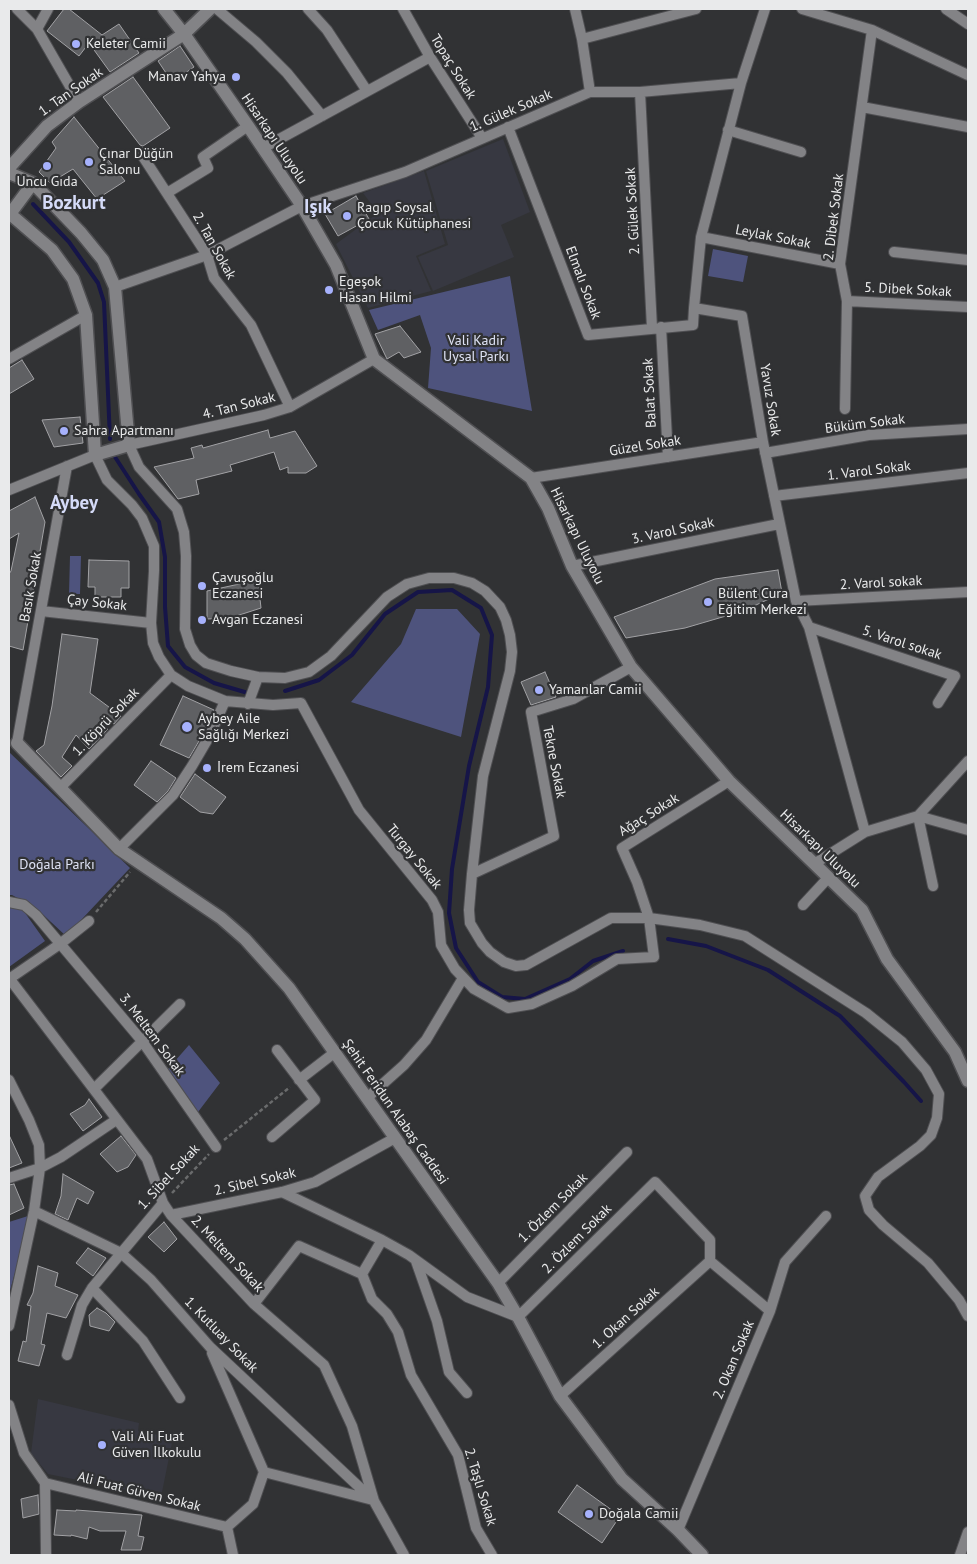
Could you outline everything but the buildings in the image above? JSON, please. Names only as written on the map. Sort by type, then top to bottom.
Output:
[{"type":"street","points":[[17,9],[37,29],[79,102]]},
{"type":"street","points":[[37,29],[48,9]]},
{"type":"street","name":"Hisarkapı Uluyolu","points":[[164,9],[184,34],[264,148],[302,206],[336,265],[374,359],[532,478],[548,508],[572,566],[631,667],[730,781],[862,910],[887,959],[955,1052],[968,1081]]},
{"type":"street","name":"1. Tan Sokak","points":[[9,168],[47,126],[79,102],[184,34],[210,9]]},
{"type":"street","points":[[217,9],[256,42],[287,73],[322,116]]},
{"type":"street","points":[[308,9],[327,30],[367,91]]},
{"type":"street","name":"Topaç Sokak","points":[[403,9],[430,57],[482,138]]},
{"type":"street","points":[[574,9],[582,39],[590,92]]},
{"type":"street","points":[[694,308],[701,237],[741,82],[765,9]]},
{"type":"street","points":[[802,9],[872,30],[968,75]]},
{"type":"street","points":[[946,9],[968,24]]},
{"type":"street","points":[[582,39],[693,10]]},
{"type":"street","name":"2. Dibek Sokak","points":[[845,409],[847,300],[840,264],[872,30]]},
{"type":"street","points":[[264,148],[430,57]]},
{"type":"street","name":"1. Gülek Sokak","points":[[115,287],[207,255],[302,206],[405,172],[590,92],[640,92],[741,82]]},
{"type":"street","name":"2. Gülek Sokak","points":[[640,92],[656,328]]},
{"type":"street","points":[[862,107],[968,127]]},
{"type":"street","points":[[167,193],[208,168],[203,156],[248,126]]},
{"type":"street","name":"Elmalı Sokak","points":[[508,127],[588,335],[693,325],[694,308]]},
{"type":"street","points":[[728,130],[800,152]]},
{"type":"street","name":"2. Tan Sokak","points":[[140,152],[207,255],[214,278],[251,325],[290,407]]},
{"type":"street","points":[[9,173],[33,183],[81,234],[103,260],[115,287],[129,445],[140,467],[177,509],[184,532],[186,556],[185,629],[190,646],[196,655],[206,663],[231,671],[258,677],[286,678],[309,672],[331,656],[387,597],[407,584],[429,578],[454,578],[472,583],[485,591],[500,607],[506,620],[512,652],[506,687],[483,776],[472,874],[469,910],[470,923],[482,943],[490,952],[504,962],[516,966],[526,965],[611,918],[649,918],[700,925],[745,936],[866,1013],[902,1042],[926,1070],[939,1094],[937,1118],[931,1135],[920,1146],[878,1177],[865,1196],[868,1210],[928,1263],[959,1300],[968,1316]]},
{"type":"street","points":[[33,183],[9,214],[52,250],[73,279],[86,315],[95,455],[107,480],[142,518],[154,546],[151,623],[153,643],[159,658],[171,675],[188,686],[225,701],[248,704],[258,677]]},
{"type":"street","name":"Leylak Sokak","points":[[701,237],[840,264]]},
{"type":"street","points":[[894,252],[968,260]]},
{"type":"street","name":"5. Dibek Sokak","points":[[847,300],[968,307]]},
{"type":"street","name":"Yavuz Sokak","points":[[694,308],[742,316],[765,454],[796,600],[809,627],[865,832]]},
{"type":"street","points":[[9,359],[86,315]]},
{"type":"street","name":"Balat Sokak","points":[[656,328],[668,457]]},
{"type":"street","name":"4. Tan Sokak","points":[[129,445],[264,415],[290,407],[374,359]]},
{"type":"street","name":"Büküm Sokak","points":[[765,454],[869,435],[968,429]]},
{"type":"street","name":"Güzel Sokak","points":[[532,478],[763,442]]},
{"type":"street","points":[[9,490],[95,455],[129,445]]},
{"type":"street","name":"Basık Sokak","points":[[13,738],[41,611],[67,466]]},
{"type":"street","name":"1. Varol Sokak","points":[[774,496],[968,473]]},
{"type":"street","name":"3. Varol Sokak","points":[[572,566],[779,524]]},
{"type":"street","name":"2. Varol sokak","points":[[796,600],[968,592]]},
{"type":"street","name":"Çay Sokak","points":[[41,611],[151,623]]},
{"type":"street","name":"5. Varol sokak","points":[[809,627],[955,676],[938,703]]},
{"type":"street","name":"Tekne Sokak","points":[[472,874],[554,836],[531,712],[573,698],[631,667]]},
{"type":"street","name":"1. Köprü Sokak","points":[[60,788],[171,675]]},
{"type":"street","points":[[119,849],[173,795],[209,737],[225,701]]},
{"type":"street","name":"Turgay Sokak","points":[[248,704],[301,703],[359,810],[432,900],[438,912],[441,945],[455,969],[474,989],[508,1008],[532,1004],[572,986],[617,959],[654,957],[649,918]]},
{"type":"street","name":"Şehit Feridun Alabaş Caddesi","points":[[13,738],[119,849],[137,863],[221,918],[245,939],[289,988],[498,1283],[518,1316],[560,1396],[622,1479],[678,1530],[702,1555]]},
{"type":"street","points":[[814,864],[865,832],[918,816],[968,762]]},
{"type":"street","name":"Ağaç Sokak","points":[[649,918],[637,882],[622,848],[730,781]]},
{"type":"street","points":[[918,816],[968,830]]},
{"type":"street","points":[[918,816],[933,886]]},
{"type":"street","points":[[802,905],[828,878]]},
{"type":"street","name":"3. Meltem Sokak","points":[[9,902],[24,905],[36,914],[142,1042],[216,1147]]},
{"type":"street","points":[[9,979],[60,944],[89,920]]},
{"type":"street","points":[[367,1098],[404,1065],[426,1040],[463,978]]},
{"type":"street","name":"2. Meltem Sokak","points":[[9,979],[147,1160],[162,1203],[171,1215],[254,1304],[324,1366],[352,1426],[374,1500],[404,1555]]},
{"type":"street","points":[[94,1089],[180,1004]]},
{"type":"street","points":[[272,1137],[315,1100],[277,1050]]},
{"type":"street","points":[[299,1080],[334,1053]]},
{"type":"street","points":[[9,1080],[39,1145],[40,1168],[34,1211],[9,1326]]},
{"type":"street","points":[[9,1178],[40,1168],[61,1158],[116,1120]]},
{"type":"street","name":"2. Sibel Sokak","points":[[171,1215],[282,1192],[315,1182],[395,1138]]},
{"type":"street","name":"1. Özlem Sokak","points":[[498,1283],[628,1152]]},
{"type":"street","name":"2. Özlem Sokak","points":[[518,1316],[655,1182],[710,1240],[710,1261]]},
{"type":"street","points":[[282,1192],[382,1240],[416,1261],[466,1297],[518,1316]]},
{"type":"street","name":"1. Sibel Sokak","points":[[67,1354],[82,1305],[92,1288],[162,1203]]},
{"type":"street","name":"1. Kutluay Sokak","points":[[34,1211],[121,1253],[151,1280],[210,1347],[374,1500]]},
{"type":"street","points":[[770,1311],[785,1262],[826,1216]]},
{"type":"street","points":[[254,1304],[299,1246],[362,1274],[382,1240]]},
{"type":"street","points":[[416,1261],[437,1321],[449,1372],[467,1393]]},
{"type":"street","name":"2. Okan Sokak","points":[[678,1530],[770,1311],[710,1261]]},
{"type":"street","name":"1. Okan Sokak","points":[[560,1396],[710,1261]]},
{"type":"street","name":"2. Taşlı Sokak","points":[[362,1274],[372,1299],[387,1314],[398,1332],[411,1375],[458,1455],[476,1528],[492,1555]]},
{"type":"street","points":[[92,1288],[143,1341],[180,1398]]},
{"type":"street","points":[[210,1347],[264,1472],[253,1504],[227,1527],[233,1555]]},
{"type":"street","points":[[9,1405],[24,1453],[45,1483],[46,1555]]},
{"type":"street","points":[[264,1472],[374,1500]]},
{"type":"street","name":"Ali Fuat Güven Sokak","points":[[45,1483],[227,1527]]},
{"type":"street","points":[[960,1555],[968,1532]]},
{"type":"path","points":[[89,920],[137,863]]},
{"type":"path","name":"1. Sibel Sokak","points":[[162,1203],[216,1147],[299,1080]]},
{"type":"shaded area","points":[[503,139],[530,212],[501,225],[514,257],[433,291],[418,257],[448,245],[426,171]]},
{"type":"shaded area","points":[[424,171],[445,244],[416,256],[431,291],[368,308],[336,244],[378,213],[363,193]]},
{"type":"shaded area","name":"Vali Ali Fuat Güven İlkokulu","points":[[38,1399],[139,1423],[138,1431],[173,1438],[161,1497],[48,1474],[31,1453]]},
{"type":"green space","points":[[713,249],[748,256],[743,282],[708,276]]},
{"type":"green space","name":"Vali Kadir Uysal Parkı","points":[[510,276],[532,411],[428,388],[431,348],[420,315],[378,330],[369,310]]},
{"type":"green space","points":[[70,556],[81,556],[80,594],[69,594]]},
{"type":"green space","points":[[416,609],[457,609],[480,634],[461,737],[351,702],[401,644]]},
{"type":"green space","name":"Doğala Parkı","points":[[9,752],[130,868],[66,936],[36,908],[9,895]]},
{"type":"green space","points":[[9,906],[23,910],[45,941],[9,967]]},
{"type":"green space","points":[[189,1045],[220,1083],[198,1112],[168,1069]]},
{"type":"green space","points":[[28,1216],[18,1262],[9,1294],[9,1222]]},
{"type":"waterway","points":[[33,204],[69,242],[98,283],[104,302],[110,439]]},
{"type":"waterway","points":[[115,457],[159,522],[165,557],[165,607],[168,646],[185,667],[214,683],[248,693]]},
{"type":"waterway","points":[[285,691],[319,680],[352,655],[385,614],[418,592],[452,590],[481,608],[492,635],[488,687],[469,766],[452,869],[449,913],[456,948],[478,982],[502,997],[525,999],[570,979],[593,961],[623,951]]},
{"type":"waterway","points":[[668,939],[706,946],[768,970],[840,1016],[921,1101]]},
{"type":"place","name":"Keleter Camii","points":[[76,44]]},
{"type":"place","name":"Manav Yahya","points":[[236,77]]},
{"type":"place","name":"Çınar Düğün Salonu","points":[[89,162]]},
{"type":"place","name":"Uncu Gıda","points":[[47,166]]},
{"type":"place","name":"Ragıp Soysal Çocuk Kütüphanesi","points":[[347,216]]},
{"type":"place","name":"Egeşok Hasan Hilmi","points":[[329,290]]},
{"type":"place","name":"Sahra Apartmanı","points":[[64,431]]},
{"type":"place","name":"Çavuşoğlu Eczanesi","points":[[202,586]]},
{"type":"place","name":"Bülent Cura Eğitim Merkezi","points":[[708,602]]},
{"type":"place","name":"Avgan Eczanesi","points":[[202,620]]},
{"type":"place","name":"Yamanlar Camii","points":[[539,690]]},
{"type":"place","name":"Aybey Aile Sağlığı Merkezi","points":[[187,727]]},
{"type":"place","name":"İrem Eczanesi","points":[[207,768]]},
{"type":"place","name":"Vali Ali Fuat Güven İlkokulu","points":[[102,1445]]},
{"type":"place","name":"Doğala Camii","points":[[589,1514]]},
{"type":"district","name":"Bozkurt","points":[[74,204]]},
{"type":"district","name":"Işık","points":[[318,208]]},
{"type":"district","name":"Aybey","points":[[74,504]]}]
